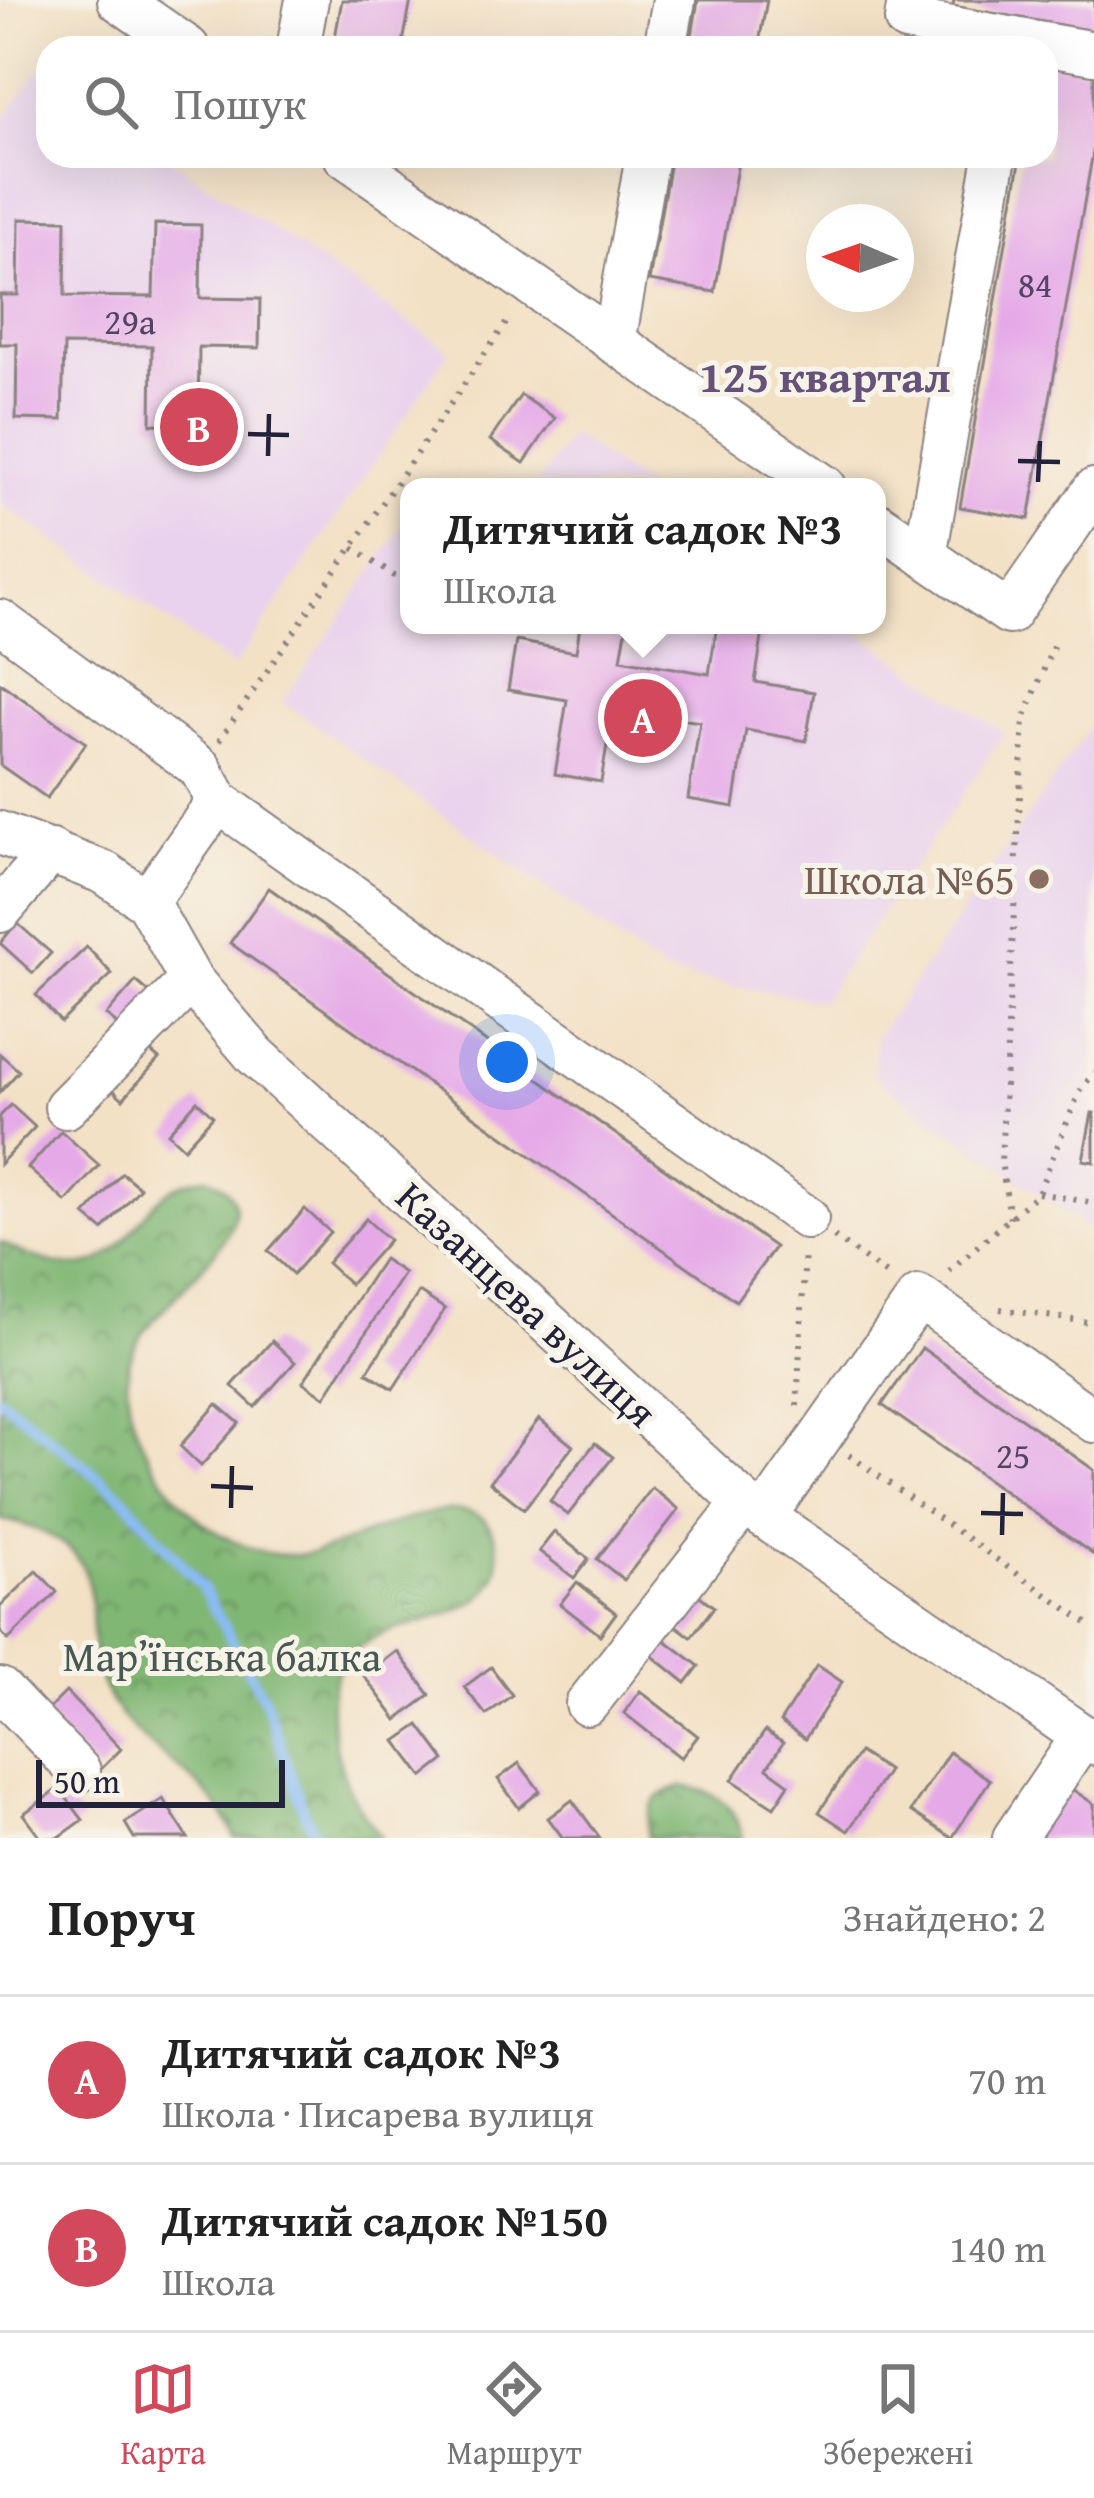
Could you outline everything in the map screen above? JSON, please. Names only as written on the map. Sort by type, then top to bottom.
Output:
[{"type":"street","points":[[118,0],[170,36]]},
{"type":"street","points":[[300,36],[307,0]]},
{"type":"street","points":[[667,36],[674,0]]},
{"type":"street","points":[[909,0],[906,20],[978,36]]},
{"type":"street","points":[[1058,49],[1094,53]]},
{"type":"street","points":[[362,168],[812,478]]},
{"type":"street","points":[[614,342],[644,168]]},
{"type":"street","points":[[925,556],[993,168]]},
{"type":"street","points":[[886,529],[1009,613],[1094,490]]},
{"type":"street","points":[[0,621],[209,784],[807,1218]]},
{"type":"street","points":[[147,902],[209,784]]},
{"type":"street","name":"Казанцева вулиця","points":[[0,833],[105,873],[147,902],[191,980],[255,1054],[754,1510],[1088,1740]]},
{"type":"street","points":[[0,910],[51,851]]},
{"type":"street","points":[[66,1107],[191,980]]},
{"type":"street","points":[[587,1704],[815,1445],[919,1297],[1094,1421]]},
{"type":"street","points":[[0,1690],[80,1771]]},
{"type":"street","points":[[1014,1838],[1088,1740]]},
{"type":"path","points":[[209,784],[352,548],[532,285]]},
{"type":"path","points":[[352,548],[400,580]]},
{"type":"path","points":[[1010,1218],[1001,1161],[1024,718],[1054,644]]},
{"type":"path","points":[[919,1297],[1038,1193],[1079,1093],[1094,1072]]},
{"type":"path","points":[[1038,1193],[1094,1202]]},
{"type":"path","points":[[807,1218],[796,1408],[815,1445],[1094,1628]]},
{"type":"shaded area","points":[[36,73],[36,168],[183,168],[450,351],[234,667],[0,502],[0,125]]},
{"type":"shaded area","points":[[571,435],[633,478],[541,478]]},
{"type":"shaded area","points":[[400,530],[400,634],[860,634],[1004,733],[822,1001],[666,973],[283,702]]},
{"type":"shaded area","name":"Школа №65","points":[[1094,720],[1094,1232],[873,1076],[876,1038]]},
{"type":"green space","name":"Мар’їнська балка","points":[[208,1177],[230,1193],[234,1214],[226,1236],[143,1333],[128,1372],[131,1413],[169,1487],[206,1525],[268,1553],[301,1555],[322,1550],[443,1511],[469,1512],[489,1524],[498,1551],[493,1582],[474,1602],[379,1636],[351,1653],[334,1681],[332,1724],[343,1772],[381,1838],[235,1838],[213,1800],[117,1710],[101,1680],[94,1651],[85,1572],[71,1550],[44,1533],[0,1519],[0,1242],[47,1262],[81,1266],[105,1258],[156,1202],[178,1186]]},
{"type":"green space","points":[[682,1786],[722,1801],[743,1838],[648,1838],[653,1804]]},
{"type":"building","points":[[342,0],[411,0],[404,36],[335,36]]},
{"type":"building","points":[[698,0],[767,0],[760,36],[692,36]]},
{"type":"building","points":[[954,0],[1094,0],[1094,31],[953,6]]},
{"type":"building","points":[[1058,64],[1094,70],[1094,146],[1029,519],[960,507],[1019,168],[1058,168]]},
{"type":"building","points":[[669,168],[737,168],[715,292],[649,281]]},
{"type":"building","points":[[19,219],[66,220],[65,296],[153,297],[155,224],[201,225],[200,298],[260,299],[259,348],[199,347],[198,425],[151,424],[152,346],[64,345],[62,420],[16,419],[17,344],[0,344],[0,295],[18,295]]},
{"type":"building","points":[[521,395],[555,418],[524,463],[490,440]]},
{"type":"building","points":[[579,634],[625,634],[621,659],[709,674],[716,634],[763,634],[755,682],[814,692],[806,741],[746,730],[734,807],[688,799],[700,722],[613,708],[601,782],[555,774],[567,700],[508,690],[516,641],[576,652]]},
{"type":"building","points":[[0,683],[86,743],[47,798],[0,765]]},
{"type":"building","points":[[269,888],[775,1247],[736,1301],[230,943]]},
{"type":"building","points":[[17,923],[51,953],[33,973],[0,943]]},
{"type":"building","points":[[87,947],[112,974],[61,1022],[36,995]]},
{"type":"building","points":[[136,981],[156,998],[126,1032],[106,1015]]},
{"type":"building","points":[[143,1045],[159,1059],[123,1099],[107,1084]]},
{"type":"building","points":[[0,1054],[19,1071],[0,1092]]},
{"type":"building","points":[[197,1101],[213,1116],[184,1148],[168,1133]]},
{"type":"building","points":[[11,1105],[35,1127],[0,1164],[0,1116]]},
{"type":"building","points":[[1094,1113],[1094,1162],[1083,1160]]},
{"type":"building","points":[[61,1131],[99,1165],[66,1202],[28,1168]]},
{"type":"building","points":[[122,1173],[140,1188],[103,1230],[85,1215]]},
{"type":"building","points":[[305,1209],[330,1232],[293,1274],[268,1251]]},
{"type":"building","points":[[366,1219],[389,1240],[350,1284],[327,1263]]},
{"type":"building","points":[[383,1259],[404,1273],[325,1397],[303,1382]]},
{"type":"building","points":[[419,1292],[445,1309],[393,1389],[367,1372]]},
{"type":"building","points":[[272,1341],[295,1362],[255,1407],[232,1386]]},
{"type":"building","points":[[922,1348],[1094,1470],[1094,1555],[882,1405]]},
{"type":"building","points":[[217,1404],[239,1423],[201,1466],[180,1446]]},
{"type":"building","points":[[539,1419],[573,1446],[524,1509],[490,1482]]},
{"type":"building","points":[[595,1443],[613,1457],[568,1515],[550,1501]]},
{"type":"building","points":[[652,1488],[679,1509],[624,1580],[597,1559]]},
{"type":"building","points":[[554,1532],[589,1559],[574,1578],[539,1551]]},
{"type":"building","points":[[37,1571],[57,1592],[8,1640],[0,1631],[0,1607]]},
{"type":"building","points":[[577,1582],[616,1613],[600,1635],[560,1604]]},
{"type":"building","points":[[691,1589],[714,1607],[691,1637],[667,1619]]},
{"type":"building","points":[[657,1634],[699,1666],[686,1683],[645,1650]]},
{"type":"building","points":[[397,1651],[430,1695],[397,1720],[364,1676]]},
{"type":"building","points":[[817,1665],[842,1682],[805,1739],[780,1722]]},
{"type":"building","points":[[491,1667],[512,1695],[486,1715],[464,1687]]},
{"type":"building","points":[[640,1691],[698,1736],[681,1758],[624,1713]]},
{"type":"building","points":[[66,1692],[121,1749],[98,1772],[43,1715]]},
{"type":"building","points":[[419,1725],[445,1760],[423,1777],[396,1741]]},
{"type":"building","points":[[765,1731],[783,1743],[767,1768],[789,1784],[774,1807],[732,1780]]},
{"type":"building","points":[[859,1752],[888,1771],[848,1831],[819,1812]]},
{"type":"building","points":[[949,1752],[990,1780],[952,1838],[911,1811]]},
{"type":"building","points":[[519,1763],[540,1791],[519,1808],[498,1779]]},
{"type":"building","points":[[1063,1783],[1094,1804],[1094,1838],[1027,1838]]},
{"type":"building","points":[[59,1788],[83,1820],[58,1838],[41,1838],[23,1814]]},
{"type":"building","points":[[163,1799],[188,1838],[134,1838],[125,1823]]},
{"type":"building","points":[[572,1800],[600,1838],[563,1838],[548,1818]]},
{"type":"waterway","points":[[0,1398],[124,1498],[201,1586],[264,1698],[305,1815],[318,1838]]},
{"type":"place","name":"Дитячий садок №150","points":[[199,427]]},
{"type":"place","name":"Дитячий садок №3","points":[[643,718]]},
{"type":"place","name":"Школа №65","points":[[1039,879]]},
{"type":"district","name":"125 квартал","points":[[825,376]]}]
